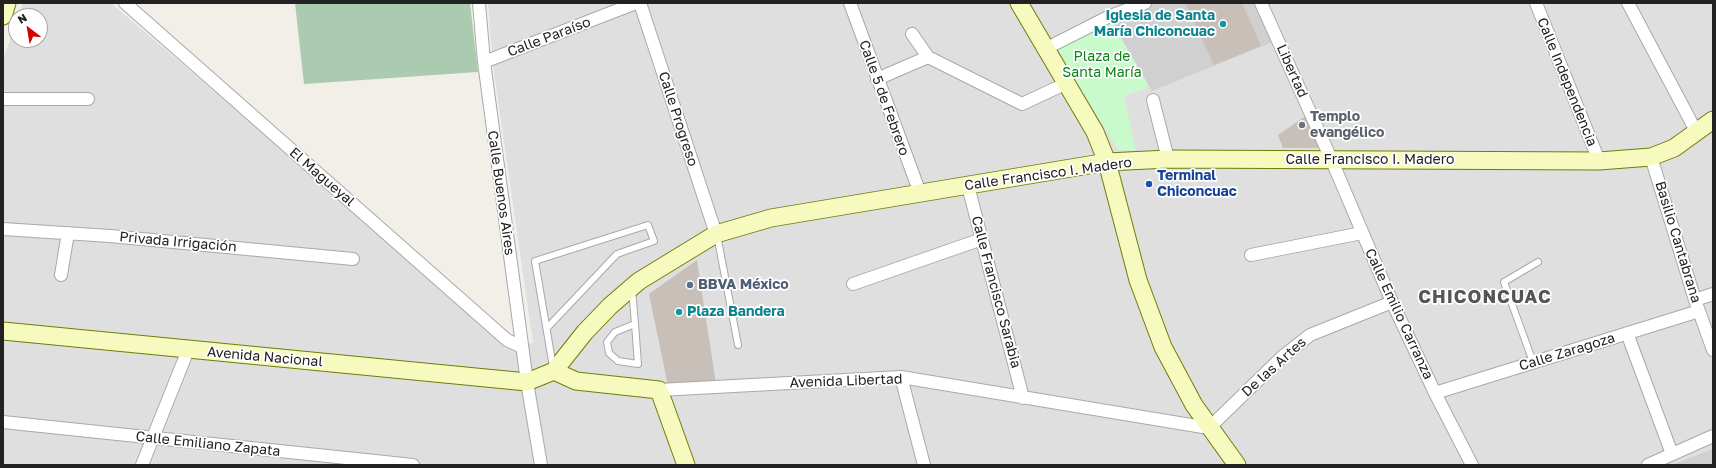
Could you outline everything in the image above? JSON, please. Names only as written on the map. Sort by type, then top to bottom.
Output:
[{"type":"main road","points":[[1019,3],[1067,83],[1094,132],[1107,162],[1138,280],[1163,347],[1194,405],[1209,428],[1237,465]]},
{"type":"main road","name":"Calle Francisco I. Madero","points":[[527,382],[554,371],[585,332],[610,306],[632,287],[716,234],[771,218],[1107,162],[1168,159],[1332,161],[1599,161],[1651,157],[1674,148],[1697,133],[1713,120]]},
{"type":"main road","name":"Avenida Nacional","points":[[3,331],[527,382]]},
{"type":"main road","name":"Avenida Libertad","points":[[554,371],[576,381],[659,390]]},
{"type":"main road","points":[[659,390],[686,465]]},
{"type":"street","name":"El Magueyal","points":[[125,3],[507,340],[522,347]]},
{"type":"street","name":"Calle Buenos Aires","points":[[479,3],[484,62],[522,347],[541,465]]},
{"type":"street","name":"Calle Paraíso","points":[[484,62],[636,3]]},
{"type":"street","name":"Calle Progreso","points":[[640,3],[716,234]]},
{"type":"street","name":"Calle 5 de Febrero","points":[[850,3],[920,193]]},
{"type":"street","points":[[1047,48],[1110,16],[1145,3]]},
{"type":"street","name":"Libertad","points":[[1261,3],[1332,161]]},
{"type":"street","name":"Calle Independencia","points":[[1536,3],[1599,161]]},
{"type":"street","points":[[1628,3],[1697,133]]},
{"type":"street","points":[[912,34],[928,57],[1022,104],[1067,83]]},
{"type":"street","points":[[877,79],[928,57]]},
{"type":"street","points":[[3,99],[88,99]]},
{"type":"street","points":[[1153,100],[1168,159]]},
{"type":"street","name":"Basilio Cantabrana","points":[[1651,157],[1697,306],[1713,350]]},
{"type":"street","name":"Calle Emilio Carranza","points":[[1332,161],[1392,302],[1435,393],[1472,465]]},
{"type":"street","name":"Calle Francisco Sarabia","points":[[968,186],[1023,398]]},
{"type":"street","name":"Privada Irrigación","points":[[3,230],[68,234],[354,259]]},
{"type":"street","points":[[1251,255],[1362,232]]},
{"type":"street","points":[[61,275],[68,234]]},
{"type":"street","points":[[853,284],[982,239]]},
{"type":"street","name":"Calle Zaragoza","points":[[1435,393],[1627,333],[1697,306],[1713,294]]},
{"type":"street","name":"De las Artes","points":[[1209,428],[1282,356],[1310,335],[1392,302]]},
{"type":"street","points":[[1627,333],[1672,454]]},
{"type":"street","points":[[142,465],[188,350]]},
{"type":"street","points":[[901,377],[924,465]]},
{"type":"street","name":"Avenida Libertad","points":[[659,390],[901,377],[1209,428]]},
{"type":"street","name":"Calle Emiliano Zapata","points":[[3,422],[413,465]]},
{"type":"street","points":[[1648,465],[1713,436]]},
{"type":"lane","points":[[547,328],[617,254],[654,241],[648,225],[535,261],[554,371]]},
{"type":"lane","points":[[716,234],[738,345]]},
{"type":"lane","points":[[1533,362],[1504,282],[1538,262]]},
{"type":"lane","points":[[632,287],[635,324],[638,364],[618,361],[609,353],[607,342],[615,332],[635,324]]},
{"type":"shaded area","points":[[23,3],[111,3],[512,346],[533,343],[493,66],[488,3],[1713,3],[1713,465],[3,465],[3,59],[8,45],[8,48],[48,48],[48,8],[21,8]]},
{"type":"shaded area","points":[[1147,3],[1259,3],[1275,41],[1152,91],[1109,17]]},
{"type":"shaded area","points":[[1713,449],[1713,465],[1672,465]]},
{"type":"green space","points":[[295,3],[470,3],[478,72],[304,84]]},
{"type":"green space","name":"Plaza de Santa María","points":[[1111,21],[1149,87],[1124,96],[1136,151],[1118,150],[1056,47]]},
{"type":"building","name":"Iglesia de Santa María Chiconcuac","points":[[1185,3],[1242,3],[1261,46],[1214,65]]},
{"type":"building","name":"Templo evangélico","points":[[1307,115],[1320,148],[1283,148],[1278,135]]},
{"type":"building","name":"Plaza Bandera","points":[[697,260],[716,384],[668,386],[649,294]]},
{"type":"place","name":"Iglesia de Santa María Chiconcuac","points":[[1223,24]]},
{"type":"place","name":"Templo evangélico","points":[[1302,125]]},
{"type":"place","name":"Terminal Chiconcuac","points":[[1149,184]]},
{"type":"place","name":"BBVA México","points":[[690,285]]},
{"type":"place","name":"Plaza Bandera","points":[[679,312]]},
{"type":"district","name":"CHICONCUAC","points":[[1485,297]]}]
